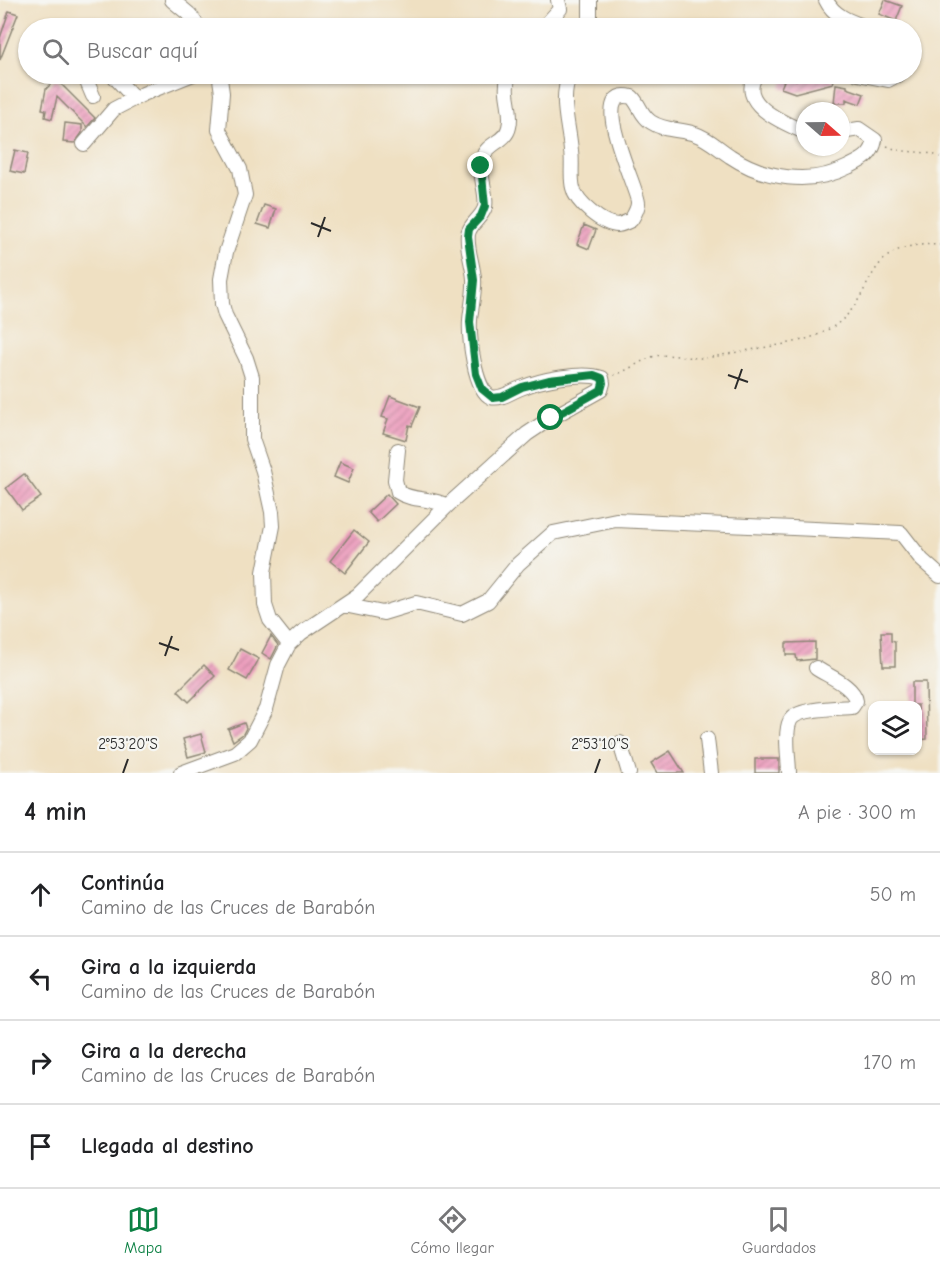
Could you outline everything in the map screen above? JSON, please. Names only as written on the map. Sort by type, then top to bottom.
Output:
[{"type":"street","points":[[172,0],[192,18]]},
{"type":"street","points":[[552,18],[560,9],[558,0]]},
{"type":"street","points":[[590,0],[590,18]]},
{"type":"street","points":[[826,0],[830,7],[844,18]]},
{"type":"street","points":[[88,84],[93,96]]},
{"type":"street","points":[[121,84],[134,98]]},
{"type":"street","points":[[84,144],[114,110],[134,98],[168,84]]},
{"type":"street","points":[[221,84],[219,130],[240,169],[245,195],[226,252],[220,279],[222,304],[252,377],[252,439],[263,471],[272,512],[273,526],[264,572],[265,605],[270,620],[289,644]]},
{"type":"street","points":[[181,773],[235,753],[250,740],[266,709],[278,665],[289,644],[313,623],[358,595],[447,506],[527,434],[601,390],[602,378],[594,375],[549,380],[522,387],[502,397],[493,398],[486,393],[478,380],[470,322],[474,280],[468,237],[469,229],[481,216],[485,206],[481,178],[483,155],[506,135],[509,128],[506,84]]},
{"type":"street","points":[[566,84],[565,106],[572,151],[573,188],[577,198],[588,210],[619,225],[631,220],[639,203],[622,158],[613,125],[614,106],[624,95],[632,97],[643,116],[653,124],[696,134],[741,163],[775,175],[802,179],[828,176],[868,157],[874,148],[875,140],[859,129],[850,130]]},
{"type":"street","points":[[752,84],[756,103],[773,116],[796,128]]},
{"type":"street","points":[[398,450],[395,480],[398,492],[405,497],[439,501],[447,506]]},
{"type":"street","points":[[344,605],[382,613],[416,603],[462,614],[488,601],[518,564],[553,533],[616,520],[901,533],[922,560],[940,576]]},
{"type":"street","points":[[789,773],[788,731],[793,716],[852,706],[856,701],[848,688],[816,668]]},
{"type":"street","points":[[707,739],[711,773]]},
{"type":"street","points":[[620,743],[629,773]]},
{"type":"path","points":[[875,140],[901,152],[932,153],[940,156]]},
{"type":"path","points":[[602,378],[629,370],[656,356],[704,358],[797,341],[818,334],[830,329],[848,316],[882,259],[919,243],[940,245]]},
{"type":"building","points":[[885,0],[902,6],[897,18],[889,18],[879,14]]},
{"type":"building","points":[[9,11],[18,14],[0,60],[0,38]]},
{"type":"building","points":[[51,84],[61,84],[95,118],[87,127],[57,97],[52,119],[45,117],[46,110],[42,109],[46,89]]},
{"type":"building","points":[[783,84],[829,84],[795,93],[781,88]]},
{"type":"building","points":[[836,84],[847,86],[847,88],[864,94],[860,104],[846,99],[846,102],[834,102]]},
{"type":"building","points":[[65,123],[82,125],[82,133],[75,143],[63,142]]},
{"type":"building","points":[[15,150],[28,153],[24,174],[10,171]]},
{"type":"building","points":[[264,205],[276,209],[270,228],[257,224]]},
{"type":"building","points":[[584,225],[596,230],[589,249],[577,244]]},
{"type":"building","points":[[390,396],[420,407],[412,426],[409,425],[406,440],[383,433],[388,419],[382,417]]},
{"type":"building","points":[[340,462],[354,468],[348,483],[334,477]]},
{"type":"building","points":[[24,474],[41,497],[22,510],[6,488]]},
{"type":"building","points":[[387,494],[396,504],[377,522],[368,512]]},
{"type":"building","points":[[354,530],[369,542],[345,573],[330,561]]},
{"type":"building","points":[[881,632],[891,632],[891,641],[895,642],[895,666],[883,666]]},
{"type":"building","points":[[271,636],[278,645],[271,659],[262,653]]},
{"type":"building","points":[[815,642],[815,659],[797,661],[796,655],[786,655],[786,643]]},
{"type":"building","points":[[240,649],[259,659],[247,680],[229,670]]},
{"type":"building","points":[[204,665],[215,676],[189,702],[178,691]]},
{"type":"building","points":[[912,682],[926,682],[927,739],[922,740],[922,701],[912,701]]},
{"type":"building","points":[[244,723],[246,728],[243,734],[233,741],[228,729]]},
{"type":"building","points":[[201,734],[206,752],[188,757],[183,739]]},
{"type":"building","points":[[670,751],[684,773],[657,773],[651,763]]},
{"type":"building","points":[[755,759],[779,759],[779,773],[755,773]]},
{"type":"route","points":[[481,166],[485,206],[481,216],[469,229],[468,237],[474,280],[470,322],[476,374],[482,389],[493,398],[502,397],[522,387],[549,380],[594,375],[602,378],[601,390],[551,418]]}]
